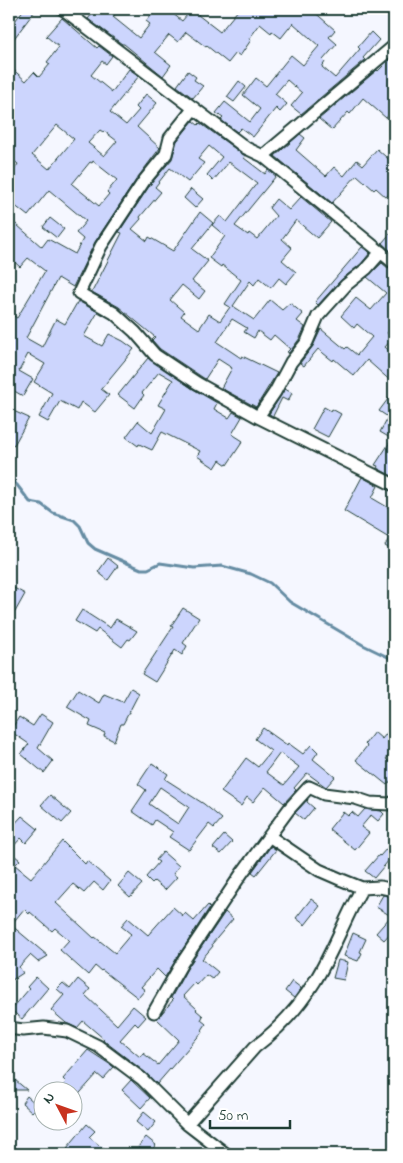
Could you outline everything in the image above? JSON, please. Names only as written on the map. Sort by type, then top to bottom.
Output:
[{"type":"street","points":[[63,9],[246,148],[263,156],[394,264]]},
{"type":"street","points":[[263,156],[394,46]]},
{"type":"street","points":[[194,108],[170,138],[166,154],[144,181],[101,246],[79,293],[114,313],[135,332],[155,355],[197,383],[258,417],[394,486]]},
{"type":"street","points":[[258,417],[275,392],[291,362],[307,342],[318,316],[346,285],[366,269],[381,252]]},
{"type":"street","points":[[154,1012],[182,963],[269,836],[309,787],[324,794],[355,798],[370,803],[390,804],[394,802]]},
{"type":"street","points":[[269,836],[319,870],[362,888],[380,887],[394,890]]},
{"type":"street","points":[[187,1124],[255,1047],[274,1032],[299,1005],[316,980],[362,888]]},
{"type":"street","points":[[9,1028],[23,1030],[44,1028],[67,1031],[98,1046],[142,1079],[187,1124],[226,1154]]},
{"type":"building","points":[[24,9],[34,12],[9,45],[9,29]]},
{"type":"building","points":[[96,9],[120,9],[113,17],[139,38],[150,24],[146,21],[156,9],[167,9],[182,21],[192,9],[203,9],[198,15],[220,32],[239,9],[311,9],[335,30],[329,37],[337,44],[323,60],[325,62],[322,67],[335,78],[360,49],[358,47],[371,32],[379,40],[363,58],[365,60],[301,114],[291,106],[302,93],[287,80],[275,94],[287,104],[280,112],[276,108],[253,137],[241,128],[237,132],[221,120],[223,118],[216,113],[225,102],[250,122],[260,109],[243,95],[256,78],[266,86],[291,55],[303,65],[319,46],[293,23],[281,38],[260,24],[240,56],[236,53],[228,63],[186,32],[178,42],[169,35],[155,52],[171,65],[163,76],[124,44],[88,19]]},
{"type":"building","points":[[62,18],[97,48],[99,46],[112,56],[106,64],[102,61],[91,75],[112,92],[129,69],[139,76],[110,112],[126,125],[139,110],[136,107],[146,94],[157,103],[137,127],[160,148],[138,177],[95,242],[73,287],[58,278],[26,338],[42,347],[56,319],[65,324],[78,301],[98,312],[84,336],[102,346],[109,334],[134,349],[101,389],[109,395],[95,412],[81,402],[77,410],[60,401],[48,422],[39,417],[52,393],[34,382],[45,364],[28,354],[19,371],[33,379],[23,396],[9,388],[9,313],[17,318],[45,271],[28,258],[20,267],[9,257],[9,218],[42,247],[48,239],[75,254],[83,239],[76,233],[86,221],[49,190],[28,216],[9,201],[9,178],[18,164],[9,157],[9,143],[13,136],[9,133],[9,66],[26,81],[34,72],[39,77],[50,64],[47,62],[59,47],[46,36]],"holes":[[[57,125],[74,139],[49,169],[32,155]],[[100,130],[117,141],[104,156],[88,143]],[[93,161],[117,180],[99,206],[72,184],[90,162],[92,163]]]},
{"type":"building","points":[[389,60],[394,65],[394,109],[386,118],[363,98],[350,114],[348,112],[332,130],[319,119],[378,71]]},
{"type":"building","points":[[188,71],[196,77],[194,80],[203,86],[193,98],[177,86]]},
{"type":"building","points":[[239,81],[246,87],[234,102],[227,97]]},
{"type":"building","points":[[193,121],[198,125],[200,123],[245,156],[244,158],[265,174],[268,170],[276,176],[235,226],[248,235],[249,233],[257,239],[276,216],[269,208],[276,199],[289,210],[301,197],[331,222],[317,238],[296,220],[282,239],[292,248],[282,260],[296,272],[286,284],[279,278],[271,288],[259,278],[254,285],[250,281],[233,306],[254,320],[270,300],[282,310],[290,303],[303,314],[297,321],[305,327],[300,338],[289,353],[287,352],[290,349],[274,335],[270,340],[258,331],[254,338],[244,332],[247,328],[232,319],[217,342],[241,358],[242,356],[277,373],[256,407],[221,388],[232,368],[218,359],[205,379],[160,349],[152,340],[155,337],[119,307],[92,292],[122,233],[119,232],[150,185],[172,159],[177,141]],"holes":[[[209,146],[222,157],[207,175],[213,181],[229,162],[257,183],[227,222],[220,216],[212,225],[225,236],[209,258],[221,267],[222,265],[241,280],[225,304],[230,307],[220,321],[209,314],[199,329],[181,316],[184,312],[170,300],[182,285],[199,299],[205,291],[192,281],[208,261],[192,249],[213,223],[200,212],[173,251],[149,237],[147,241],[132,229],[161,192],[155,187],[170,168],[188,182],[204,163],[198,159]]]},
{"type":"building","points":[[300,134],[305,138],[296,150],[326,176],[334,167],[344,176],[357,160],[363,165],[377,149],[394,164],[394,198],[389,194],[386,197],[376,188],[374,190],[357,175],[332,203],[275,156]]},
{"type":"building","points":[[191,189],[203,199],[195,208],[184,198]]},
{"type":"building","points":[[50,218],[64,229],[57,238],[43,227]]},
{"type":"building","points":[[394,229],[394,254],[382,243]]},
{"type":"building","points":[[362,247],[370,253],[318,305],[315,302]]},
{"type":"building","points":[[382,263],[389,269],[394,270],[394,325],[387,333],[393,338],[385,347],[394,355],[394,384],[367,360],[354,376],[334,359],[333,361],[318,349],[304,366],[300,363],[313,346],[321,329],[345,349],[347,347],[357,355],[372,337],[357,324],[354,328],[341,316],[356,298],[371,310],[386,293],[367,277]]},
{"type":"building","points":[[148,358],[217,403],[214,409],[229,418],[233,412],[242,417],[232,434],[243,441],[227,465],[220,460],[215,468],[197,456],[200,451],[162,432],[152,450],[139,444],[138,446],[126,437],[138,421],[152,433],[166,409],[158,405],[173,380],[159,372],[142,393],[144,395],[135,408],[118,395]]},
{"type":"building","points":[[285,389],[292,393],[288,401],[282,398],[273,416],[269,414]]},
{"type":"building","points":[[394,391],[394,477],[375,465],[392,439],[380,432],[388,417],[379,411]]},
{"type":"building","points":[[324,407],[341,414],[328,437],[312,429]]},
{"type":"building","points":[[9,409],[29,418],[14,445],[9,442]]},
{"type":"building","points":[[362,477],[378,486],[372,498],[394,511],[394,551],[385,546],[389,538],[344,511]]},
{"type":"building","points":[[108,558],[118,566],[108,580],[98,572]]},
{"type":"building","points":[[14,588],[25,594],[15,612],[9,609],[9,597]]},
{"type":"building","points":[[183,608],[199,618],[183,643],[187,646],[182,655],[175,650],[155,682],[142,674],[173,627],[171,626]]},
{"type":"building","points":[[82,610],[110,628],[116,619],[137,631],[122,647],[98,629],[95,633],[75,621]]},
{"type":"building","points":[[131,688],[139,693],[123,724],[121,724],[114,741],[104,736],[105,733],[89,726],[91,721],[67,707],[78,690],[99,703],[104,694],[123,702]]},
{"type":"building","points":[[41,714],[53,722],[38,748],[53,761],[44,773],[21,754],[29,744],[10,731],[19,717],[33,726]]},
{"type":"building","points":[[394,724],[394,749],[386,759],[394,766],[394,777],[387,785],[356,760],[367,746],[365,744],[374,732],[382,739]]},
{"type":"building","points":[[263,728],[303,754],[311,745],[318,752],[313,759],[335,777],[326,787],[307,773],[294,788],[296,790],[284,803],[265,787],[253,802],[247,797],[241,806],[221,792],[246,758],[258,767],[271,751],[255,739]],"holes":[[[280,753],[299,767],[284,785],[266,772]]]},
{"type":"building","points":[[152,763],[168,774],[165,779],[204,804],[222,819],[214,828],[209,824],[189,850],[169,837],[173,832],[155,820],[152,825],[132,811],[146,790],[138,784]],"holes":[[[160,787],[189,807],[178,824],[149,804]]]},
{"type":"building","points":[[50,795],[71,813],[62,823],[41,805]]},
{"type":"building","points":[[308,799],[307,802],[314,808],[304,820],[295,813]]},
{"type":"building","points":[[365,809],[381,811],[384,814],[378,821],[371,815],[361,827],[369,833],[355,850],[329,829],[343,812],[348,816],[352,812],[358,817]]},
{"type":"building","points":[[22,816],[38,829],[26,843],[21,838],[9,851],[9,838],[13,832],[10,829]]},
{"type":"building","points":[[224,835],[232,842],[221,854],[213,848]]},
{"type":"building","points":[[62,841],[85,864],[87,861],[110,881],[103,890],[94,882],[84,893],[73,884],[56,903],[94,938],[115,953],[131,934],[121,926],[128,918],[148,935],[173,907],[183,916],[185,913],[194,921],[208,905],[210,907],[165,977],[157,969],[141,987],[145,990],[138,998],[95,966],[88,975],[60,950],[69,940],[55,928],[52,931],[24,909],[11,925],[48,956],[38,962],[30,955],[19,967],[23,973],[9,982],[9,958],[16,953],[9,947],[9,851],[20,860],[15,865],[31,878]]},
{"type":"building","points":[[271,846],[276,850],[256,875],[252,872]]},
{"type":"building","points":[[387,848],[394,854],[374,878],[365,871]]},
{"type":"building","points":[[163,852],[179,866],[173,874],[177,877],[165,890],[154,881],[152,883],[146,877],[159,862],[156,860]]},
{"type":"building","points":[[129,873],[142,884],[130,897],[118,886]]},
{"type":"building","points":[[383,895],[394,897],[394,929],[384,940],[376,933],[391,916],[376,907]]},
{"type":"building","points":[[311,899],[320,906],[305,925],[296,918]]},
{"type":"building","points":[[225,912],[233,919],[202,959],[218,972],[212,979],[206,975],[197,985],[195,983],[183,996],[203,1016],[201,1020],[206,1024],[203,1031],[157,1084],[146,1073],[103,1040],[83,1021],[77,1028],[66,1023],[51,1010],[64,995],[57,989],[63,983],[70,989],[78,979],[90,989],[85,995],[117,1025],[133,1006],[146,1017],[138,1026],[135,1023],[120,1040],[140,1057],[143,1053],[158,1065],[179,1040],[157,1019],[173,1000],[171,998],[188,967]]},
{"type":"building","points":[[353,933],[366,939],[358,961],[344,956]]},
{"type":"building","points":[[338,960],[348,962],[344,980],[333,978]]},
{"type":"building","points":[[36,977],[48,988],[22,1019],[11,1010],[29,989],[27,987]]},
{"type":"building","points":[[292,981],[301,988],[294,998],[285,991]]},
{"type":"building","points":[[88,1050],[114,1067],[103,1079],[97,1074],[82,1091],[82,1080],[63,1079]]},
{"type":"building","points":[[9,1075],[27,1090],[9,1090]]},
{"type":"building","points":[[131,1080],[150,1098],[141,1108],[122,1090]]},
{"type":"building","points":[[27,1096],[32,1101],[32,1112],[22,1103]]},
{"type":"building","points":[[144,1112],[156,1122],[148,1132],[136,1122]]},
{"type":"building","points":[[87,1124],[95,1131],[89,1137],[110,1154],[74,1154],[67,1148]]},
{"type":"building","points":[[146,1137],[156,1145],[148,1154],[138,1147]]},
{"type":"waterway","points":[[9,477],[30,502],[41,504],[53,513],[74,520],[80,526],[88,543],[95,549],[141,569],[148,569],[160,563],[194,568],[222,566],[251,574],[270,583],[290,602],[363,645],[394,660]]}]
